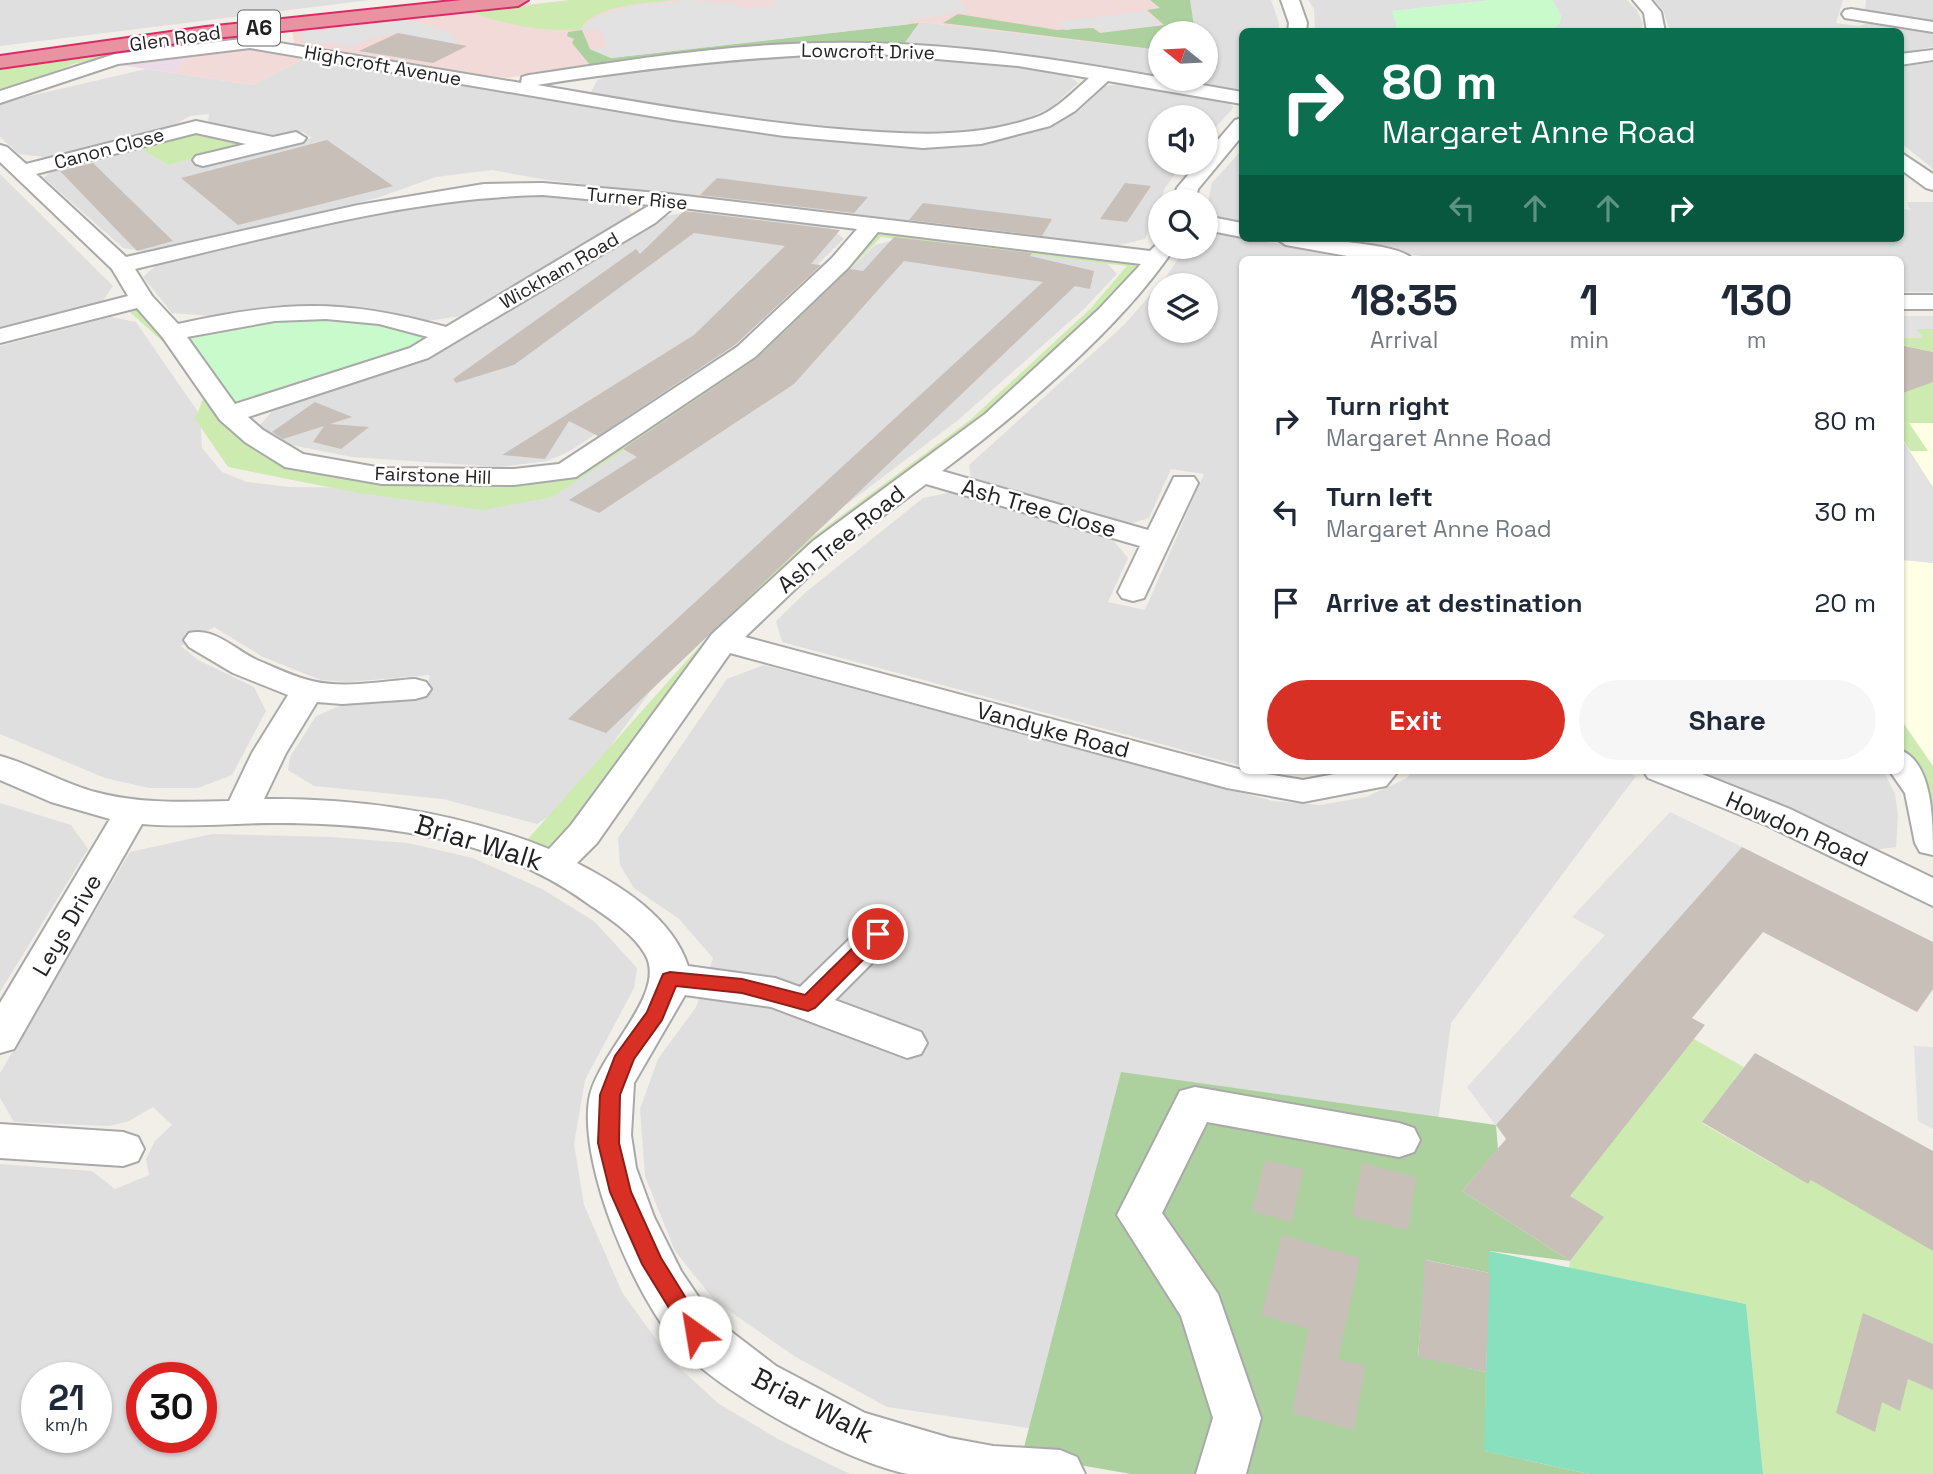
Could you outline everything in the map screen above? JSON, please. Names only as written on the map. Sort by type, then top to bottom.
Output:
[{"type":"highway","name":"Glen Road","points":[[0,59],[445,0]]},
{"type":"highway","name":"Glen Road","points":[[0,59],[206,33],[518,0]]},
{"type":"street","points":[[1290,0],[1297,28]]},
{"type":"street","points":[[1642,0],[1652,12],[1655,28]]},
{"type":"street","points":[[1851,12],[1933,27]]},
{"type":"street","name":"Highcroft Avenue","points":[[0,97],[90,65],[149,53],[250,43],[589,101],[784,130],[892,141],[951,141],[1003,134],[1043,122],[1068,107],[1104,74]]},
{"type":"street","name":"Lowcroft Drive","points":[[492,85],[665,60],[835,48],[965,54],[1239,97]]},
{"type":"street","points":[[1904,59],[1933,55]]},
{"type":"street","points":[[589,101],[579,94],[578,88],[582,81],[599,71]]},
{"type":"street","points":[[54,78],[83,80],[114,74]]},
{"type":"street","name":"Canon Close","points":[[22,171],[198,123],[271,143]]},
{"type":"street","points":[[1188,189],[1238,135]]},
{"type":"street","name":"Canon Close","points":[[203,160],[296,138]]},
{"type":"street","name":"Fairstone Hill","points":[[0,151],[121,265],[142,300],[172,333],[229,414],[254,436],[295,461],[382,476],[514,477],[566,471],[746,352],[840,263],[873,224]]},
{"type":"street","points":[[1904,161],[1932,183]]},
{"type":"street","points":[[1904,185],[1932,183]]},
{"type":"street","name":"Turner Rise","points":[[121,265],[358,211],[484,190],[543,189],[1148,252]]},
{"type":"street","name":"Wickham Road","points":[[229,414],[419,353],[647,218],[669,200]]},
{"type":"street","points":[[1218,225],[1239,229]]},
{"type":"street","points":[[1308,242],[1385,256]]},
{"type":"street","name":"Ash Tree Road","points":[[554,865],[584,834],[723,641],[823,547],[994,420],[1107,314],[1156,259]]},
{"type":"street","points":[[0,336],[142,300]]},
{"type":"street","points":[[1904,302],[1933,302]]},
{"type":"street","points":[[172,333],[239,317],[294,311],[380,318],[447,335]]},
{"type":"street","name":"Ash Tree Close","points":[[922,474],[1156,541]]},
{"type":"street","points":[[1133,592],[1184,483]]},
{"type":"street","points":[[200,640],[244,666],[307,691],[342,694],[415,689]]},
{"type":"street","name":"Vandyke Road","points":[[723,641],[1227,777],[1303,791],[1374,778],[1378,774]]},
{"type":"street","points":[[241,811],[276,741],[307,691]]},
{"type":"street","name":"Briar Walk","points":[[0,767],[86,802],[131,811],[306,810],[414,819],[464,831],[554,865],[621,908],[651,934],[665,956],[670,978],[655,1015],[625,1056],[610,1095],[608,1143],[620,1192],[653,1264],[695,1332],[767,1388],[852,1430],[914,1453],[984,1471],[1060,1474]]},
{"type":"street","points":[[1904,767],[1922,792],[1933,843]]},
{"type":"street","name":"Howdon Road","points":[[1670,774],[1778,817],[1933,893]]},
{"type":"street","name":"Leys Drive","points":[[0,1038],[26,998],[131,811]]},
{"type":"street","points":[[808,1003],[878,934]]},
{"type":"street","points":[[670,978],[742,986],[808,1003],[907,1043]]},
{"type":"street","points":[[1221,1474],[1237,1418],[1202,1308],[1139,1215],[1195,1103],[1399,1140]]},
{"type":"street","points":[[0,1141],[123,1149]]},
{"type":"shaded area","points":[[0,0],[370,0],[0,46]]},
{"type":"shaded area","points":[[571,0],[1180,0],[1167,21],[1148,21],[1148,49],[920,22],[904,44],[842,42],[746,47],[662,55],[507,78],[456,73],[294,44],[292,29]]},
{"type":"shaded area","points":[[685,0],[733,3],[744,9],[776,6],[773,0],[958,0],[969,11],[909,20],[911,24],[611,58],[590,49],[608,47],[599,29],[582,30],[589,21],[610,12],[633,6]]},
{"type":"shaded area","points":[[1180,0],[1271,0],[1278,28],[1239,28],[1239,89],[1229,91],[1218,89],[1218,21],[1186,21]]},
{"type":"shaded area","points":[[1308,0],[1493,0],[1393,11],[1397,28],[1315,28],[1314,9]]},
{"type":"shaded area","points":[[1552,0],[1627,0],[1637,10],[1643,24],[1641,28],[1554,28],[1560,22],[1561,16]]},
{"type":"shaded area","points":[[1654,0],[1843,0],[1836,23],[1858,26],[1873,22],[1933,31],[1933,47],[1904,52],[1904,28],[1669,28],[1663,10]]},
{"type":"shaded area","points":[[1866,0],[1933,0],[1933,23],[1873,13],[1865,10]]},
{"type":"shaded area","points":[[1144,11],[1156,21],[1148,21],[1148,27],[1101,32],[1093,26],[1066,30],[1057,22]]},
{"type":"shaded area","points":[[410,20],[449,32],[458,42],[438,52],[423,38],[399,33],[384,34],[350,47],[331,43],[305,43],[303,32]]},
{"type":"shaded area","points":[[920,22],[1148,49],[1148,77],[1028,55],[904,44]]},
{"type":"shaded area","points":[[240,48],[307,57],[253,85],[173,73],[190,53]]},
{"type":"shaded area","points":[[190,53],[173,73],[114,64]]},
{"type":"shaded area","points":[[873,53],[1028,66],[1064,72],[1078,83],[1052,107],[1016,123],[973,133],[931,135],[878,134],[786,125],[598,97],[591,92],[597,80],[611,74],[718,60]]},
{"type":"shaded area","points":[[307,57],[648,117],[875,146],[944,147],[1018,137],[1054,125],[1080,110],[1105,86],[1126,83],[1148,87],[1148,91],[1174,91],[1223,99],[1234,107],[1218,125],[1218,105],[1148,105],[1148,175],[1174,175],[1165,189],[1148,189],[1148,231],[1145,239],[1111,247],[547,180],[492,170],[436,177],[377,198],[149,252],[123,248],[44,178],[55,167],[135,145],[168,165],[190,159],[198,166],[312,138],[303,132],[275,135],[213,124],[208,121],[209,114],[190,116],[170,127],[52,158],[19,154],[0,137],[0,103],[146,69],[253,85]]},
{"type":"shaded area","points":[[1933,62],[1933,169],[1904,145],[1904,66]]},
{"type":"shaded area","points":[[1239,153],[1239,222],[1218,219],[1218,189],[1211,189],[1212,183]]},
{"type":"shaded area","points":[[0,174],[113,286],[101,304],[0,330]]},
{"type":"shaded area","points":[[538,192],[624,200],[633,216],[463,316],[425,321],[383,311],[336,306],[280,307],[211,316],[172,313],[143,277],[163,259],[394,207]]},
{"type":"shaded area","points":[[1907,202],[1933,202],[1933,292],[1904,292],[1904,256],[1421,256],[1340,242],[1904,242],[1904,209],[1910,210]]},
{"type":"shaded area","points":[[702,210],[827,225],[844,239],[736,342],[570,451],[547,461],[499,467],[352,457],[286,444],[258,427],[278,405],[403,367],[444,349],[665,216]]},
{"type":"shaded area","points":[[1218,231],[1239,234],[1239,242],[1265,242],[1347,256],[1239,256],[1239,765],[782,642],[776,621],[806,592],[923,498],[953,492],[1114,541],[1128,558],[1108,602],[1145,610],[1204,474],[1171,469],[1149,518],[1129,524],[971,479],[969,465],[1124,325],[1148,298],[1148,343],[1218,343],[1218,273],[1169,273],[1178,259],[1218,259]]},
{"type":"shaded area","points":[[906,237],[1104,260],[1117,274],[1085,308],[957,421],[757,572],[692,634],[570,802],[537,824],[443,799],[314,786],[288,770],[290,757],[316,716],[347,703],[425,698],[430,675],[349,682],[321,680],[263,657],[214,627],[181,646],[198,660],[254,687],[266,711],[232,775],[198,788],[149,788],[105,778],[0,734],[0,346],[111,317],[136,322],[200,415],[202,448],[222,472],[247,482],[290,487],[519,489],[760,356],[875,245]]},
{"type":"shaded area","points":[[1904,316],[1933,316],[1933,766],[1904,722]]},
{"type":"shaded area","points":[[1904,316],[1933,316],[1933,329],[1916,329],[1923,338],[1904,338]]},
{"type":"shaded area","points":[[1904,442],[1933,487],[1933,563],[1904,560]]},
{"type":"shaded area","points":[[764,665],[1273,801],[1320,805],[1366,797],[1411,774],[1636,776],[1451,1023],[1409,1339],[1338,1474],[887,1407],[794,1356],[715,1301],[675,1251],[645,1176],[640,1109],[658,1059],[696,1007],[713,958],[679,919],[634,888],[620,865],[618,838],[727,679]]},
{"type":"shaded area","points":[[1700,774],[1885,774],[1895,794],[1898,815],[1896,847],[1874,850]]},
{"type":"shaded area","points":[[0,803],[71,825],[88,849],[0,992]]},
{"type":"shaded area","points":[[1670,812],[1742,847],[1496,1126],[1467,1087],[1605,935],[1572,917]]},
{"type":"shaded area","points":[[212,834],[332,837],[408,843],[473,858],[542,889],[594,921],[637,968],[634,988],[585,1080],[574,1144],[584,1205],[622,1292],[671,1360],[719,1404],[780,1440],[850,1474],[0,1474],[0,1164],[92,1171],[115,1189],[149,1175],[146,1159],[155,1141],[172,1125],[153,1107],[129,1121],[109,1126],[14,1122],[0,1098],[0,1073],[130,852]]},
{"type":"shaded area","points":[[1914,1046],[1933,1047],[1933,1129],[1918,1121]]},
{"type":"green space","points":[[569,0],[675,0],[609,10],[587,21],[580,30],[525,27],[472,13]]},
{"type":"green space","points":[[1150,0],[1190,0],[1193,21],[1159,21],[1147,10],[1160,8]]},
{"type":"green space","points":[[1493,0],[1552,0],[1561,16],[1560,22],[1553,28],[1397,28],[1392,11]]},
{"type":"green space","points":[[958,14],[1057,30],[1093,28],[1100,33],[1148,27],[1148,49],[943,23]]},
{"type":"green space","points":[[919,23],[904,44],[809,43],[590,65],[572,43],[574,39],[567,36],[568,32],[582,30],[590,49],[611,58]]},
{"type":"green space","points":[[194,39],[193,44],[76,63],[0,93],[0,68]]},
{"type":"green space","points":[[188,132],[242,140],[244,146],[168,165],[135,145]]},
{"type":"green space","points":[[873,224],[1157,259],[1107,314],[723,641],[554,865],[527,840],[722,621],[807,541],[970,420],[1090,309],[1127,266],[881,237],[763,359],[552,497],[484,510],[358,493],[228,467],[195,419],[203,399],[171,349],[123,306],[142,300],[229,414],[295,461],[382,476],[566,471],[746,352]]},
{"type":"green space","points":[[346,313],[447,335],[229,414],[172,333],[239,317]]},
{"type":"green space","points":[[1916,329],[1933,329],[1933,352],[1904,346],[1904,338],[1922,338]]},
{"type":"green space","points":[[1904,381],[1933,382],[1933,423],[1909,423],[1928,451],[1910,451],[1904,441]]},
{"type":"green space","points":[[1904,725],[1933,766],[1933,843],[1922,792],[1904,764]]},
{"type":"green space","points":[[1694,1039],[1744,1067],[1702,1123],[1808,1184],[1848,1125],[1933,1251],[1933,1474],[1763,1474],[1746,1304],[1569,1268],[1570,1261],[1603,1217],[1535,1174],[1588,1173]]},
{"type":"green space","points":[[1121,1072],[1496,1125],[1498,1149],[1462,1191],[1570,1261],[1490,1251],[1490,1273],[1426,1260],[1418,1356],[1486,1372],[1485,1451],[1589,1474],[1131,1474],[1022,1455]]},
{"type":"green space","points":[[1489,1251],[1746,1304],[1763,1474],[1589,1474],[1484,1451]]},
{"type":"building","points":[[398,33],[467,46],[433,63],[359,51]]},
{"type":"building","points":[[327,140],[393,186],[238,225],[181,178]]},
{"type":"building","points":[[93,163],[173,241],[137,251],[60,171]]},
{"type":"building","points":[[717,178],[868,197],[854,213],[700,195]]},
{"type":"building","points":[[1125,183],[1151,186],[1127,222],[1100,219]]},
{"type":"building","points":[[923,203],[1052,219],[1042,236],[909,220]]},
{"type":"building","points":[[684,211],[840,230],[811,264],[821,265],[735,345],[598,436],[569,421],[545,459],[502,455],[694,335],[785,246],[694,233],[514,365],[456,383],[453,379],[636,249],[640,254]]},
{"type":"building","points":[[894,237],[1032,253],[1030,256],[1094,271],[1090,289],[1075,286],[606,733],[568,719],[1043,282],[904,261],[794,384],[599,513],[569,500],[637,457],[623,449],[756,359],[850,269],[863,271]]},
{"type":"building","points":[[1904,346],[1933,352],[1933,382],[1904,393]]},
{"type":"building","points":[[315,402],[352,417],[330,424],[369,427],[341,449],[313,442],[324,426],[283,439],[272,432]]},
{"type":"building","points":[[1742,847],[1933,942],[1933,989],[1917,1012],[1763,932],[1692,1018],[1705,1025],[1570,1196],[1604,1217],[1570,1261],[1462,1191],[1506,1139],[1496,1125]]},
{"type":"building","points":[[1755,1053],[1933,1151],[1933,1251],[1811,1180],[1808,1184],[1702,1122]]},
{"type":"building","points":[[1265,1160],[1303,1169],[1292,1222],[1252,1211]]},
{"type":"building","points":[[1362,1163],[1416,1177],[1408,1230],[1352,1216]]},
{"type":"building","points":[[1282,1235],[1360,1258],[1338,1359],[1365,1366],[1354,1430],[1292,1413],[1308,1329],[1261,1315]]},
{"type":"building","points":[[1425,1260],[1490,1273],[1486,1372],[1418,1357]]},
{"type":"building","points":[[1863,1313],[1933,1344],[1933,1390],[1908,1379],[1900,1411],[1882,1402],[1875,1432],[1836,1413]]},
{"type":"route","points":[[695,1332],[653,1264],[620,1192],[608,1143],[610,1095],[625,1056],[655,1015],[670,978],[742,986],[808,1003],[878,934]]}]
